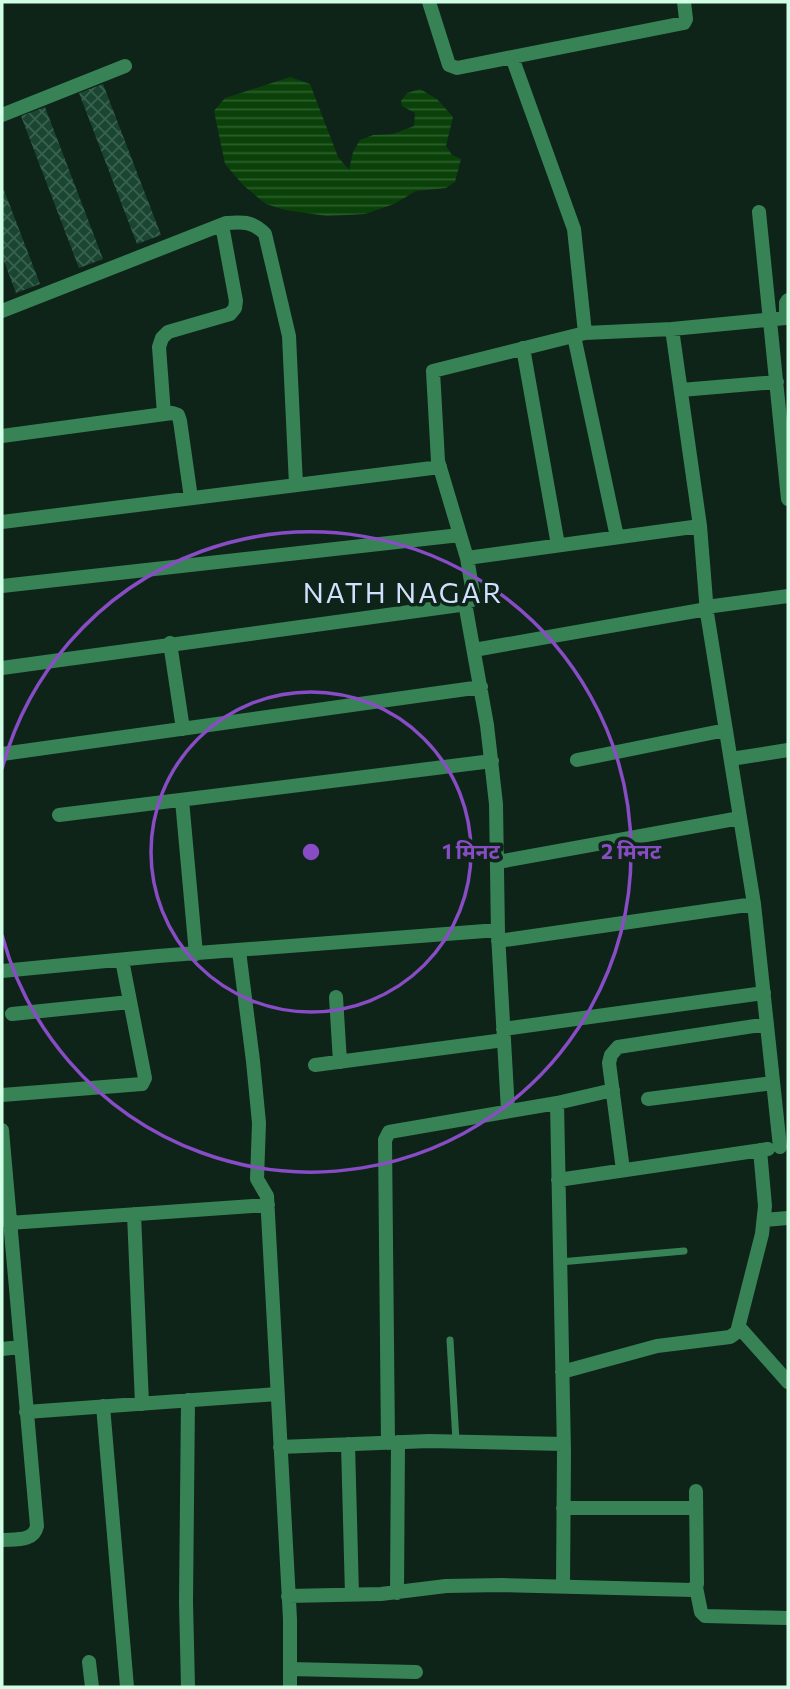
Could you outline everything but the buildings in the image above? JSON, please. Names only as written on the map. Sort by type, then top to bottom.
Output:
[{"type":"street","points":[[429,2],[452,68],[684,23],[684,2]]},
{"type":"street","points":[[512,57],[574,229],[579,335],[617,537]]},
{"type":"street","points":[[2,115],[125,66]]},
{"type":"street","points":[[759,212],[788,499]]},
{"type":"street","points":[[2,311],[222,225],[245,222],[257,226],[265,234],[289,336],[296,485]]},
{"type":"street","points":[[164,414],[159,347],[162,338],[168,332],[230,314],[235,308],[222,225]]},
{"type":"street","points":[[2,668],[465,603],[474,599],[467,558],[440,467],[433,371],[579,335],[786,318],[788,300]]},
{"type":"street","points":[[558,1180],[784,1146],[773,1083],[754,904],[707,608],[700,526],[672,329]]},
{"type":"street","points":[[523,348],[558,545]]},
{"type":"street","points":[[681,390],[777,382]]},
{"type":"street","points":[[2,436],[164,414],[177,415],[191,498]]},
{"type":"street","points":[[2,522],[440,467]]},
{"type":"street","points":[[467,558],[700,526]]},
{"type":"street","points":[[2,586],[460,535]]},
{"type":"street","points":[[474,650],[788,596]]},
{"type":"street","points":[[465,603],[492,761],[508,1111]]},
{"type":"street","points":[[170,643],[183,729]]},
{"type":"street","points":[[2,754],[481,688]]},
{"type":"street","points":[[577,760],[726,730]]},
{"type":"street","points":[[731,759],[788,750]]},
{"type":"street","points":[[59,815],[492,761]]},
{"type":"street","points":[[182,800],[196,954]]},
{"type":"street","points":[[498,862],[740,818]]},
{"type":"street","points":[[2,971],[196,954],[498,936],[754,904]]},
{"type":"street","points":[[239,951],[259,1123],[257,1179],[266,1191],[268,1205],[288,1596],[290,1687]]},
{"type":"street","points":[[2,1095],[142,1084],[145,1078],[122,960]]},
{"type":"street","points":[[316,1065],[764,993]]},
{"type":"street","points":[[336,997],[340,1062]]},
{"type":"street","points":[[12,1014],[130,1002]]},
{"type":"street","points":[[623,1170],[609,1063],[611,1055],[618,1047],[767,1024]]},
{"type":"street","points":[[648,1099],[773,1083]]},
{"type":"street","points":[[397,1593],[385,1140],[389,1132],[397,1130],[557,1103],[613,1090]]},
{"type":"street","points":[[557,1103],[564,1444],[562,1586]]},
{"type":"street","points":[[2,1130],[19,1347],[37,1526],[31,1537],[2,1540]]},
{"type":"street","points":[[562,1372],[657,1346],[730,1336],[737,1332],[764,1220],[760,1150]]},
{"type":"street","points":[[9,1223],[268,1205]]},
{"type":"street","points":[[134,1214],[142,1404]]},
{"type":"street","points":[[764,1220],[788,1218]]},
{"type":"street","points":[[739,1327],[788,1382]]},
{"type":"street","points":[[2,1349],[19,1347]]},
{"type":"street","points":[[26,1412],[277,1394]]},
{"type":"street","points":[[188,1400],[188,1687]]},
{"type":"street","points":[[103,1406],[127,1687]]},
{"type":"street","points":[[279,1447],[456,1442],[564,1444]]},
{"type":"street","points":[[348,1444],[352,1595]]},
{"type":"street","points":[[696,1491],[696,1587],[701,1612],[705,1616],[788,1618]]},
{"type":"street","points":[[563,1508],[696,1508]]},
{"type":"street","points":[[288,1596],[397,1593],[446,1586],[562,1586],[689,1591],[696,1587]]},
{"type":"street","points":[[89,1662],[92,1687]]},
{"type":"street","points":[[290,1669],[416,1672]]},
{"type":"lane","points":[[560,1262],[684,1251]]},
{"type":"lane","points":[[450,1340],[456,1442]]},
{"type":"shaded area","points":[[290,77],[310,84],[338,157],[349,170],[353,152],[360,140],[373,135],[393,134],[414,126],[415,113],[402,106],[401,101],[407,93],[420,89],[437,99],[453,117],[446,146],[452,155],[461,159],[455,182],[446,188],[416,191],[394,204],[365,214],[327,216],[285,210],[266,204],[244,186],[225,164],[214,111],[225,98]]},
{"type":"district","name":"NATH NAGAR","points":[[403,593]]}]
